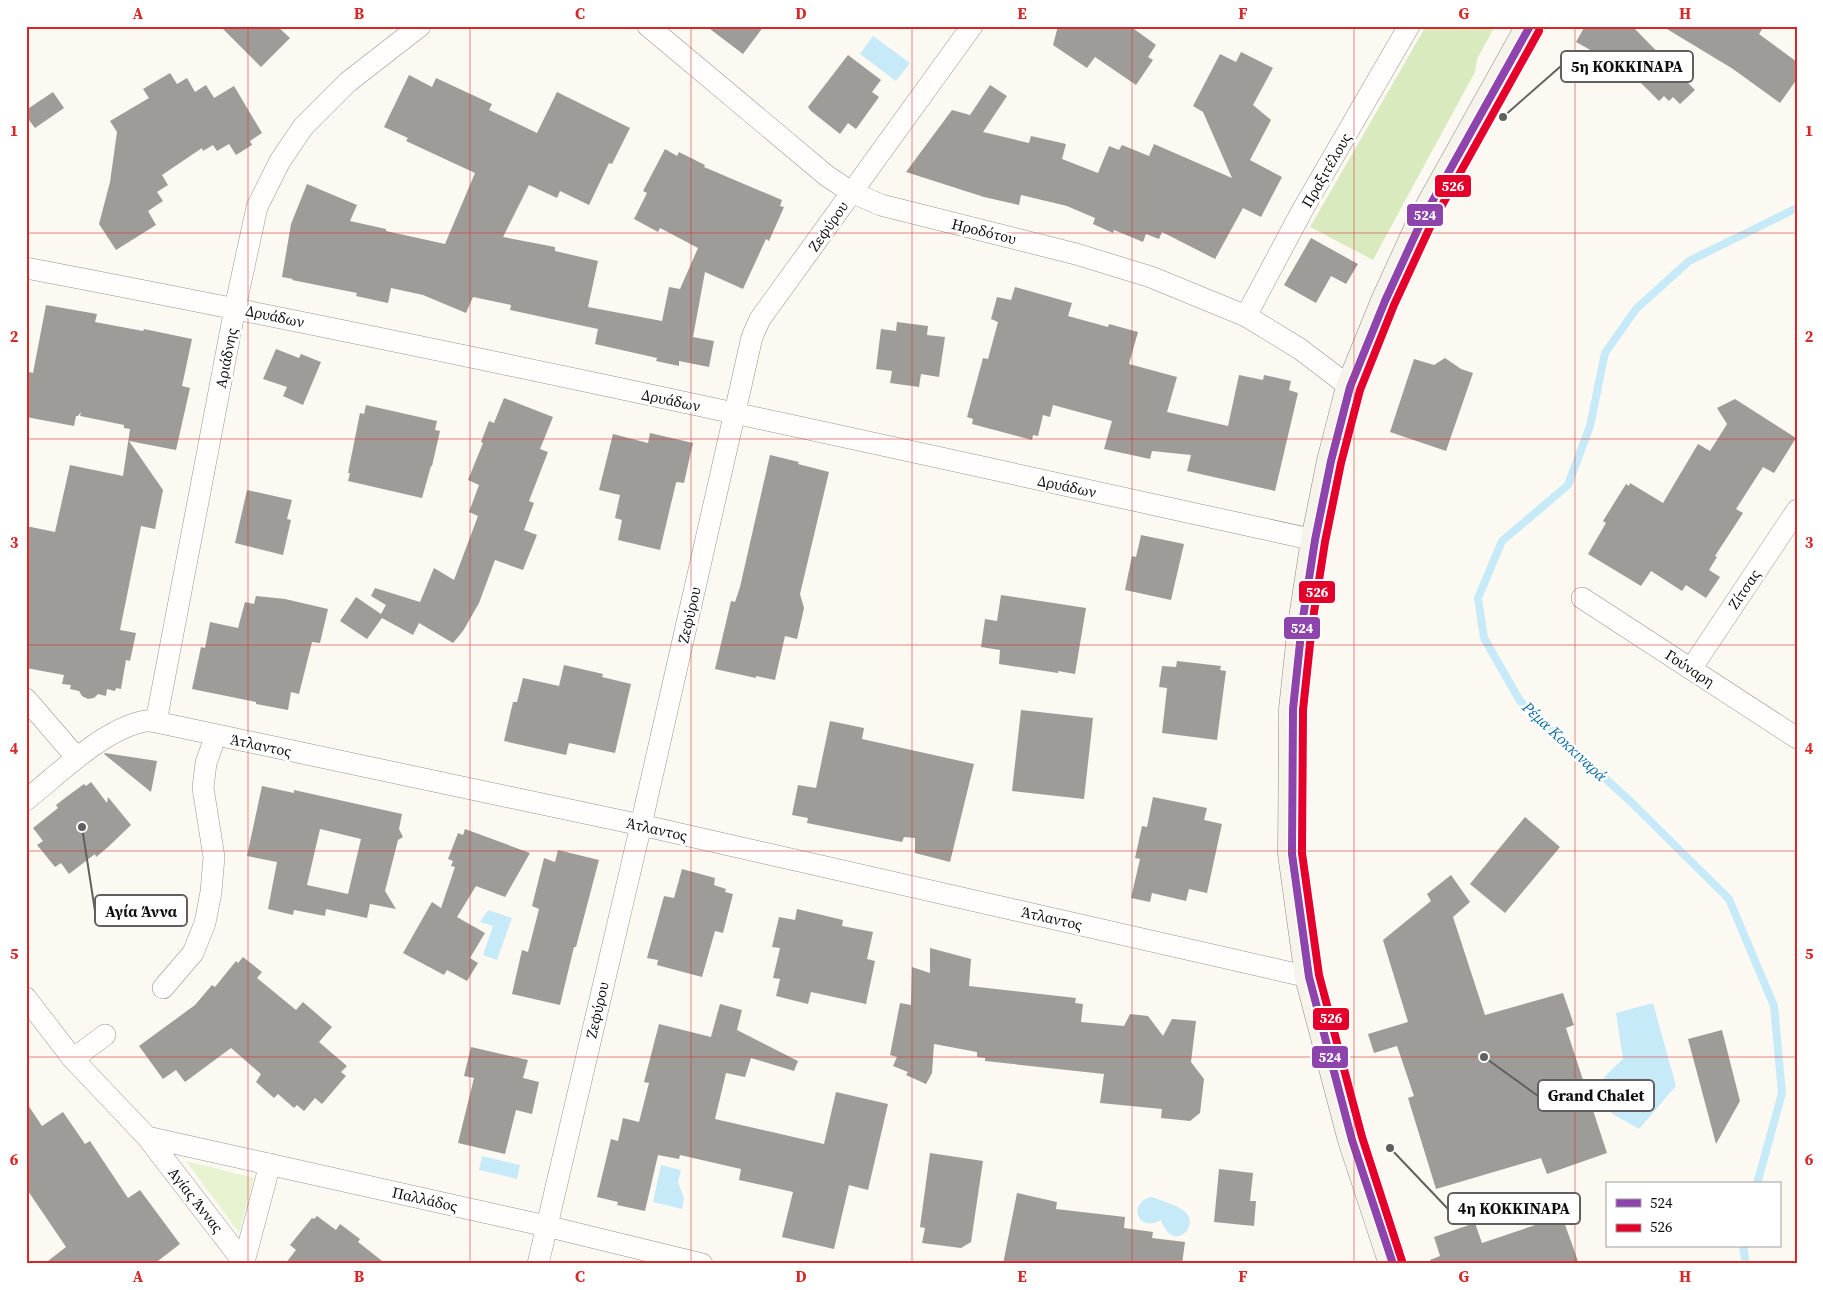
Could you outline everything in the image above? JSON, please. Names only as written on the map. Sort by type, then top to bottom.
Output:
[{"type":"street","name":"Αριάδνης","points":[[156,722],[235,308],[257,206],[280,161],[303,127],[348,82],[420,26]]},
{"type":"street","name":"Ηροδότου","points":[[648,26],[826,176],[851,192],[881,205],[1076,254],[1151,277],[1246,316],[1300,349],[1350,387]]},
{"type":"street","name":"Ζεφύρου","points":[[538,1264],[641,825],[752,337],[760,319],[972,26]]},
{"type":"street","name":"Πραξιτέλους","points":[[1246,316],[1303,209],[1409,26]]},
{"type":"street","points":[[1394,1264],[1352,1140],[1309,977],[1292,854],[1293,709],[1302,624],[1315,540],[1331,461],[1350,387],[1385,301],[1422,220],[1530,26]]},
{"type":"street","name":"Δρυάδων","points":[[26,268],[235,308],[734,413],[1315,540]]},
{"type":"street","name":"Ζίτσας","points":[[1691,669],[1797,510]]},
{"type":"street","name":"Γούναρη","points":[[1582,598],[1797,738]]},
{"type":"street","points":[[26,699],[77,758]]},
{"type":"street","name":"Άτλαντος","points":[[26,800],[77,758],[122,728],[143,721],[156,722],[641,825],[1309,977]]},
{"type":"street","points":[[163,988],[193,954],[205,923],[212,892],[214,857],[202,788],[206,763],[216,735]]},
{"type":"street","points":[[27,1002],[73,1059],[147,1137]]},
{"type":"street","points":[[73,1059],[105,1035]]},
{"type":"street","name":"Παλλάδος","points":[[147,1137],[546,1226],[702,1264]]},
{"type":"street","name":"Αγίας Άννας","points":[[147,1137],[245,1263]]},
{"type":"street","points":[[245,1263],[270,1164]]},
{"type":"green space","points":[[1426,26],[1495,26],[1477,59],[1475,72],[1373,260],[1310,227]]},
{"type":"green space","points":[[186,1161],[254,1178],[239,1232]]},
{"type":"water","points":[[873,36],[910,63],[896,81],[860,54]]},
{"type":"water","points":[[488,910],[512,918],[497,960],[483,955],[493,926],[480,922]]},
{"type":"water","points":[[1653,1003],[1676,1086],[1639,1129],[1611,1113],[1612,1111],[1602,1097],[1602,1089],[1604,1077],[1623,1059],[1616,1013]]},
{"type":"water","points":[[482,1156],[520,1165],[517,1179],[479,1170]]},
{"type":"water","points":[[661,1165],[681,1170],[678,1182],[684,1198],[682,1209],[653,1202]]},
{"type":"water","points":[[1152,1197],[1184,1211],[1189,1217],[1190,1223],[1184,1234],[1172,1235],[1166,1230],[1161,1220],[1146,1223],[1141,1220],[1138,1215],[1139,1204]]},
{"type":"building","points":[[220,26],[277,26],[290,38],[261,67]]},
{"type":"building","points":[[706,26],[764,26],[743,54]]},
{"type":"building","points":[[1058,26],[1130,26],[1156,45],[1148,57],[1153,60],[1136,85],[1095,57],[1087,68],[1053,45]]},
{"type":"building","points":[[1585,26],[1632,26],[1695,90],[1680,104],[1673,97],[1669,101],[1664,96],[1659,101],[1635,75],[1576,42]]},
{"type":"building","points":[[1662,26],[1764,26],[1759,34],[1797,62],[1797,79],[1780,103],[1733,69]]},
{"type":"building","points":[[1241,52],[1273,68],[1253,105],[1271,120],[1250,160],[1282,177],[1261,217],[1243,208],[1215,259],[1162,232],[1159,239],[1146,234],[1143,242],[1114,230],[1113,233],[1093,224],[1095,218],[1067,206],[1021,195],[1019,205],[984,197],[906,172],[952,110],[970,115],[990,85],[1007,96],[983,132],[1029,143],[1031,136],[1066,144],[1062,159],[1098,173],[1109,146],[1119,150],[1122,145],[1149,156],[1154,144],[1232,178],[1203,112],[1193,106],[1220,54],[1236,62]]},
{"type":"building","points":[[848,55],[881,80],[872,92],[879,97],[856,129],[848,123],[840,134],[808,107]]},
{"type":"building","points":[[170,73],[177,84],[187,78],[195,92],[206,85],[214,98],[234,86],[262,133],[250,141],[252,145],[236,155],[229,144],[217,151],[213,145],[203,151],[202,148],[162,175],[168,185],[157,192],[163,201],[148,211],[156,225],[116,250],[99,224],[110,182],[117,132],[110,121],[149,98],[143,89]]},
{"type":"building","points":[[409,75],[432,87],[436,78],[492,104],[489,110],[537,133],[557,92],[630,128],[612,164],[609,163],[589,205],[560,191],[557,198],[529,185],[503,237],[555,247],[555,251],[598,261],[588,307],[662,321],[669,287],[680,289],[698,248],[660,228],[658,232],[634,219],[647,193],[643,191],[665,149],[677,156],[679,152],[705,165],[704,167],[782,200],[780,206],[784,207],[769,241],[766,239],[743,289],[705,272],[693,337],[714,341],[709,367],[679,361],[679,366],[656,361],[657,358],[595,344],[598,329],[510,310],[511,305],[473,297],[466,313],[423,295],[391,288],[388,303],[356,296],[357,293],[282,277],[291,224],[307,184],[357,205],[350,221],[445,244],[475,173],[406,141],[408,138],[384,127]]},
{"type":"building","points":[[53,92],[64,108],[35,128],[26,116],[26,110]]},
{"type":"building","points":[[1311,238],[1358,264],[1346,284],[1331,276],[1316,303],[1284,285]]},
{"type":"building","points":[[1015,287],[1072,303],[1068,316],[1108,327],[1109,324],[1138,332],[1129,364],[1177,377],[1167,412],[1228,426],[1239,375],[1263,380],[1264,375],[1291,381],[1289,390],[1298,393],[1275,491],[1187,471],[1191,455],[1152,451],[1150,459],[1104,449],[1112,421],[1053,405],[1050,417],[1043,415],[1038,436],[1033,435],[1032,440],[972,424],[973,419],[967,417],[983,358],[988,359],[998,322],[991,319],[997,297],[1011,300]]},
{"type":"building","points":[[46,305],[97,314],[95,322],[143,331],[144,329],[192,339],[182,386],[190,388],[176,450],[129,441],[163,490],[155,529],[141,526],[120,630],[136,633],[130,661],[126,660],[121,689],[116,688],[115,691],[107,689],[106,696],[98,694],[94,698],[88,699],[82,696],[79,691],[70,689],[71,685],[62,684],[64,675],[26,668],[26,526],[55,532],[70,465],[123,476],[130,429],[124,428],[124,425],[80,416],[81,412],[76,416],[74,426],[26,417],[26,371],[33,373]]},
{"type":"building","points":[[897,322],[928,326],[927,335],[945,337],[939,377],[921,374],[919,387],[890,383],[892,371],[876,369],[881,329],[896,331]]},
{"type":"building","points":[[276,349],[299,358],[301,354],[321,362],[303,405],[283,396],[287,387],[263,379]]},
{"type":"building","points":[[1445,358],[1461,369],[1473,373],[1446,451],[1390,432],[1414,359],[1434,365]]},
{"type":"building","points":[[504,398],[553,417],[540,449],[548,452],[529,501],[534,503],[524,530],[537,535],[523,570],[495,560],[479,603],[463,631],[453,643],[419,623],[413,635],[382,618],[367,639],[340,621],[356,597],[381,614],[386,605],[371,596],[375,588],[420,602],[434,568],[454,580],[478,516],[469,512],[479,485],[468,480],[483,443],[481,442],[489,421],[494,423]]},
{"type":"building","points":[[1735,399],[1796,438],[1774,473],[1763,467],[1736,509],[1743,513],[1715,556],[1717,557],[1709,570],[1720,577],[1706,598],[1686,585],[1682,591],[1651,571],[1641,586],[1588,554],[1606,523],[1603,521],[1626,484],[1629,486],[1630,483],[1663,503],[1698,444],[1710,451],[1727,424],[1717,408]]},
{"type":"building","points":[[366,405],[437,421],[435,430],[440,431],[422,498],[348,481],[360,413],[364,414]]},
{"type":"building","points":[[650,433],[693,443],[684,483],[676,483],[660,550],[618,540],[622,520],[615,518],[620,495],[599,490],[613,434],[648,443]]},
{"type":"building","points":[[770,455],[829,472],[800,594],[804,608],[797,639],[785,636],[775,680],[715,669],[731,601],[735,602],[740,587]]},
{"type":"building","points":[[247,490],[292,500],[287,519],[291,520],[283,555],[235,543]]},
{"type":"building","points":[[1141,535],[1184,544],[1171,600],[1125,590],[1132,556],[1136,557]]},
{"type":"building","points":[[1001,595],[1086,608],[1075,674],[999,664],[1000,650],[981,647],[985,619],[997,621]]},
{"type":"building","points":[[256,596],[285,599],[328,609],[320,643],[312,642],[299,694],[291,692],[288,710],[192,689],[201,647],[205,648],[210,622],[238,628],[245,602],[254,604]]},
{"type":"building","points":[[1177,661],[1221,666],[1220,670],[1226,671],[1217,740],[1162,733],[1167,688],[1159,687],[1162,666],[1176,667]]},
{"type":"building","points":[[564,665],[603,674],[602,677],[631,684],[615,753],[569,743],[566,755],[504,741],[513,702],[517,702],[523,678],[559,686]]},
{"type":"building","points":[[1021,710],[1093,718],[1084,799],[1012,791]]},
{"type":"building","points":[[830,721],[864,728],[862,739],[974,764],[950,862],[915,853],[915,838],[904,837],[902,842],[807,823],[808,818],[792,815],[798,785],[816,788]]},
{"type":"building","points":[[104,754],[157,761],[151,792]]},
{"type":"building","points":[[91,782],[107,803],[108,797],[131,825],[96,857],[95,854],[69,874],[61,863],[55,867],[37,845],[43,841],[33,828],[58,808],[56,805],[84,784],[86,786]]},
{"type":"building","points":[[262,786],[294,793],[294,790],[402,814],[399,829],[403,837],[398,840],[385,891],[396,909],[370,904],[367,918],[326,909],[325,916],[294,910],[293,915],[268,909],[277,862],[247,856]],"holes":[[[320,829],[361,839],[348,894],[307,885]]]},
{"type":"building","points":[[1153,797],[1207,808],[1204,820],[1222,824],[1207,893],[1189,889],[1186,901],[1152,893],[1150,902],[1131,898],[1140,859],[1135,858],[1142,826],[1147,827]]},
{"type":"building","points":[[1525,817],[1560,847],[1505,913],[1470,884]]},
{"type":"building","points":[[465,829],[530,853],[505,897],[476,886],[457,917],[485,933],[470,958],[478,963],[467,981],[447,970],[444,975],[403,953],[432,902],[441,908],[455,867],[451,866],[453,861],[448,859],[458,833],[463,835]]},
{"type":"building","points":[[558,850],[599,860],[576,947],[574,947],[560,1005],[512,994],[522,950],[528,952],[539,909],[532,906],[544,858],[555,862]]},
{"type":"building","points":[[682,869],[715,878],[714,885],[726,889],[725,892],[733,894],[723,933],[715,931],[702,977],[657,965],[658,960],[647,958],[664,896],[674,898]]},
{"type":"building","points":[[1451,875],[1470,902],[1453,917],[1485,1015],[1563,993],[1574,1025],[1566,1028],[1607,1153],[1547,1174],[1541,1158],[1436,1189],[1408,1098],[1414,1096],[1397,1046],[1374,1053],[1368,1034],[1408,1022],[1383,940],[1431,901],[1427,894]]},
{"type":"building","points":[[797,909],[843,920],[842,926],[873,932],[867,959],[875,961],[866,1004],[811,992],[808,1004],[776,996],[780,979],[773,978],[780,948],[772,947],[779,917],[795,920]]},
{"type":"building","points":[[930,948],[971,959],[969,986],[1076,998],[1075,1003],[1083,1004],[1081,1022],[1124,1026],[1130,1014],[1148,1016],[1163,1036],[1172,1019],[1196,1021],[1191,1062],[1204,1079],[1200,1113],[1190,1121],[1161,1118],[1162,1109],[1100,1103],[1104,1074],[985,1061],[985,1058],[977,1057],[977,1052],[934,1044],[932,1073],[926,1084],[906,1075],[908,1072],[893,1066],[897,1057],[890,1055],[900,1003],[911,1005],[912,967],[930,973]]},
{"type":"building","points":[[243,957],[262,972],[257,978],[296,1010],[303,1002],[332,1027],[319,1042],[347,1066],[341,1072],[346,1076],[322,1104],[315,1098],[304,1111],[297,1105],[294,1108],[278,1094],[274,1098],[256,1082],[261,1074],[231,1048],[185,1082],[176,1070],[163,1079],[139,1046],[195,1005],[212,985],[215,987],[236,961],[238,963]]},
{"type":"building","points":[[720,1004],[742,1010],[737,1030],[798,1061],[794,1071],[751,1058],[745,1077],[726,1073],[715,1119],[824,1144],[836,1092],[888,1104],[868,1190],[849,1185],[834,1249],[782,1237],[793,1192],[739,1180],[741,1169],[680,1155],[679,1159],[658,1155],[645,1211],[617,1205],[618,1202],[597,1197],[611,1139],[618,1141],[623,1118],[639,1122],[649,1083],[644,1082],[659,1024],[711,1037]]},
{"type":"building","points":[[1722,1030],[1740,1101],[1716,1144],[1688,1039]]},
{"type":"building","points":[[471,1047],[528,1060],[523,1078],[539,1082],[532,1114],[516,1110],[505,1154],[458,1143],[474,1078],[464,1076]]},
{"type":"building","points":[[26,1102],[42,1126],[63,1112],[85,1144],[90,1141],[128,1198],[140,1190],[180,1244],[154,1264],[44,1264],[66,1247],[26,1188]]},
{"type":"building","points":[[930,1153],[983,1161],[971,1242],[961,1248],[922,1243],[925,1228],[920,1227]]},
{"type":"building","points":[[1219,1169],[1253,1173],[1250,1201],[1256,1201],[1254,1226],[1214,1222]]},
{"type":"building","points":[[1017,1193],[1057,1202],[1056,1209],[1125,1217],[1124,1228],[1153,1232],[1152,1238],[1185,1242],[1182,1264],[1003,1264]]},
{"type":"building","points":[[317,1216],[336,1230],[340,1224],[360,1239],[358,1242],[386,1264],[285,1264],[296,1250],[290,1245],[312,1218],[314,1219]]},
{"type":"building","points":[[1562,1216],[1579,1264],[1431,1264],[1430,1260],[1440,1256],[1434,1237],[1475,1223],[1482,1243]]},
{"type":"waterway","name":"Ρέμα Κοκκιναρά","points":[[1758,1182],[1782,1093],[1774,1006],[1729,899],[1630,801],[1520,701],[1484,638],[1478,598],[1502,541],[1568,485],[1590,426],[1605,353],[1636,309],[1689,261],[1797,208]]},
{"type":"waterway","name":"Ρέμα Κοκκιναρά","points":[[1743,1248],[1746,1264]]},
{"type":"transit line","name":"524","points":[[1393,1264],[1352,1140],[1309,977],[1292,854],[1293,709],[1302,624],[1315,540],[1331,461],[1350,387],[1385,301],[1422,220],[1530,26]]},
{"type":"transit line","name":"526","points":[[1402,1261],[1362,1137],[1319,975],[1302,853],[1303,710],[1312,625],[1325,542],[1341,463],[1360,390],[1394,305],[1431,225],[1539,31]]},
{"type":"place","name":"5η ΚΟΚΚΙΝΑΡΑ","points":[[1503,117]]},
{"type":"place","name":"Αγία Άννα","points":[[82,827]]},
{"type":"place","name":"Grand Chalet","points":[[1484,1057]]},
{"type":"place","name":"4η ΚΟΚΚΙΝΑΡΑ","points":[[1390,1148]]}]
